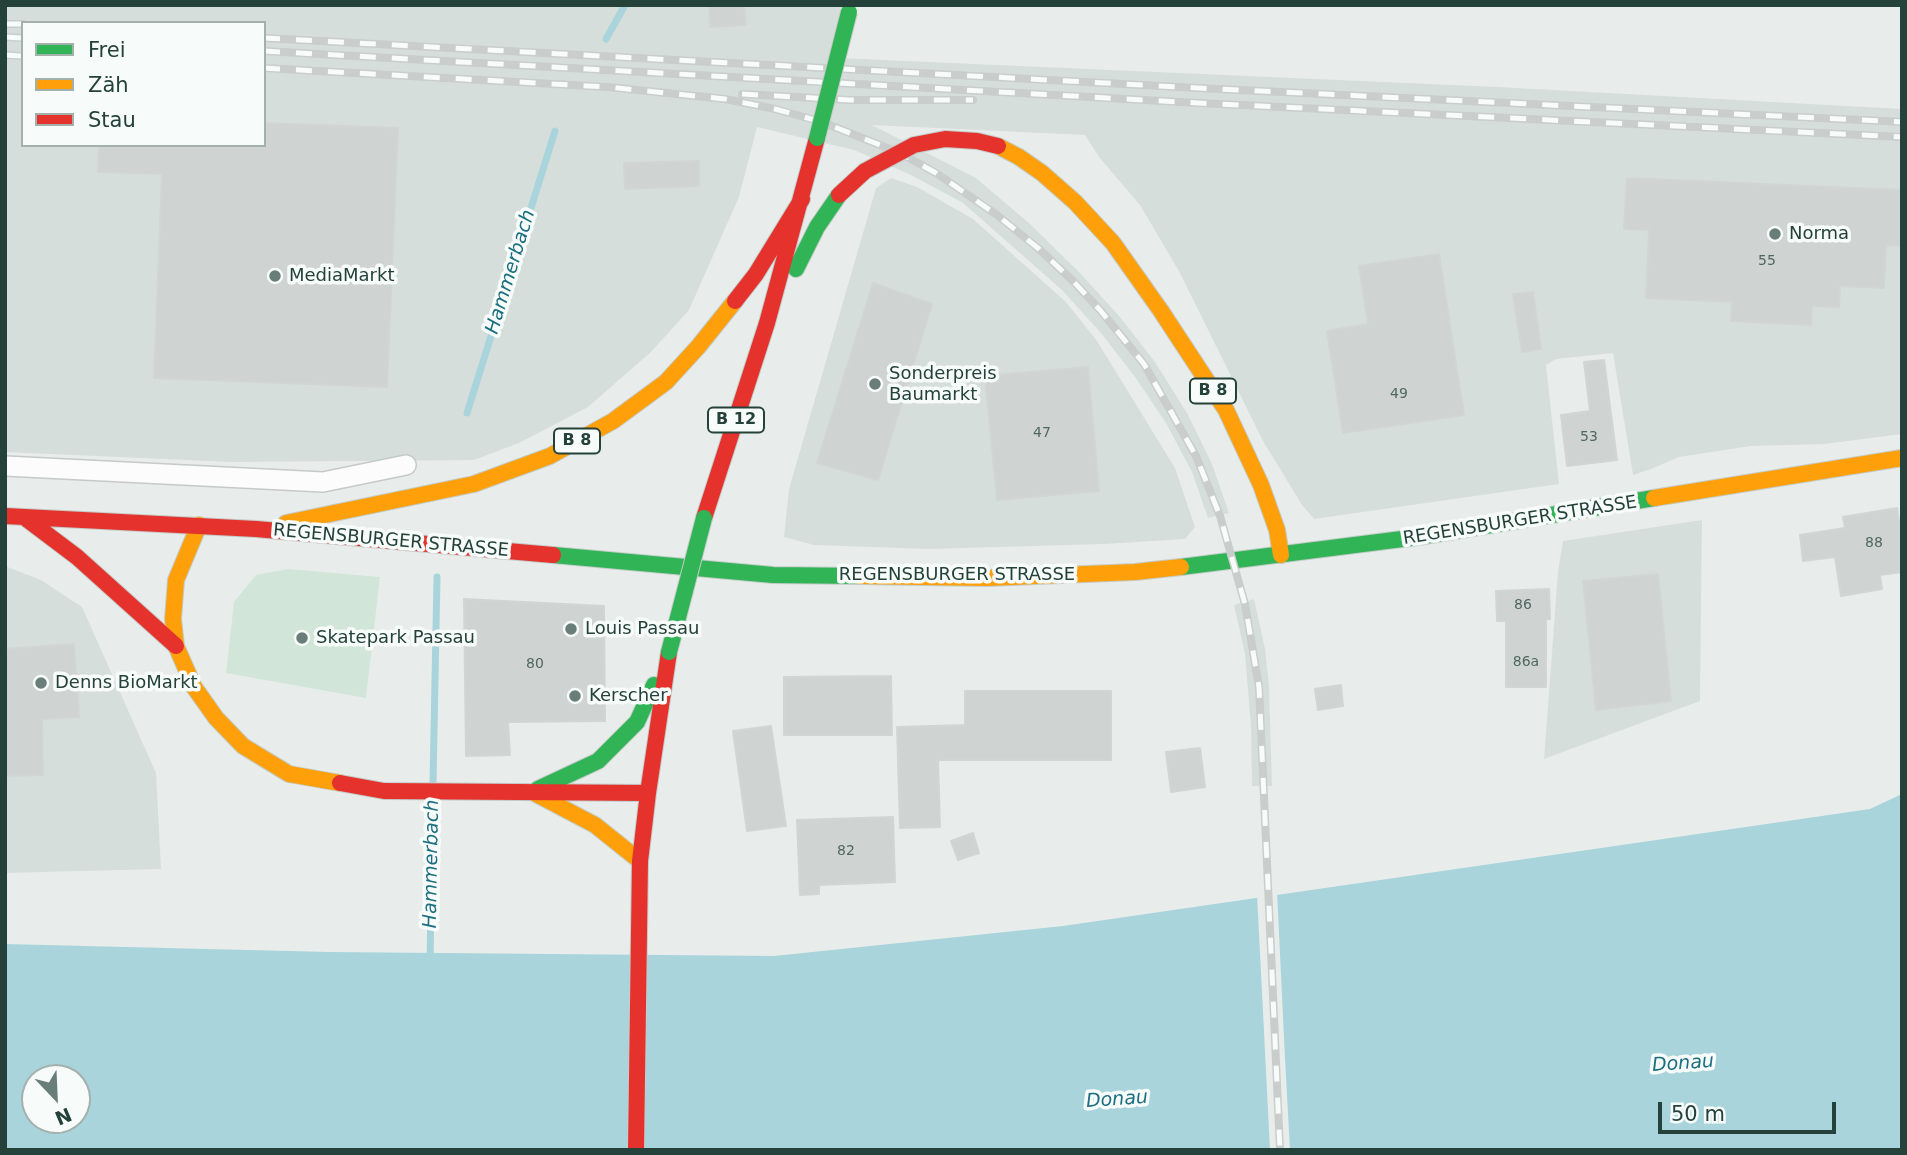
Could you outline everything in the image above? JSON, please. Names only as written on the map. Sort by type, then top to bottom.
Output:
[{"type":"main road","name":"B 12","points":[[640,862],[670,652],[704,518],[767,323],[802,199],[849,9]]},
{"type":"main road","name":"B 8","points":[[767,323],[817,227],[839,195],[864,171],[914,145],[945,139],[977,141],[998,146],[1042,173],[1075,202],[1113,243],[1161,311],[1226,410],[1261,485],[1277,530],[1282,555]]},
{"type":"main road","name":"B 8","points":[[256,529],[474,484],[550,456],[613,421],[666,382],[698,347],[755,274],[802,199]]},
{"type":"main road","name":"REGENSBURGER STRASSE","points":[[5,516],[256,529],[773,575],[987,578],[1135,572],[1282,555],[1418,537],[1902,458]]},
{"type":"main road","points":[[24,517],[77,557],[176,646]]},
{"type":"main road","points":[[199,525],[176,580],[173,619],[176,646],[194,687],[216,718],[243,746],[289,774],[384,791],[648,793]]},
{"type":"main road","points":[[532,792],[598,761],[637,722],[670,652]]},
{"type":"main road","points":[[532,792],[595,825],[640,862],[636,1150]]},
{"type":"street","points":[[5,466],[323,482],[406,465]]},
{"type":"shaded area","points":[[5,5],[850,5],[838,58],[1498,87],[1902,109],[1902,434],[1824,444],[1751,446],[1679,457],[1633,475],[1613,353],[1556,359],[1546,365],[1559,484],[1314,519],[1302,505],[1263,441],[1180,273],[1140,205],[1099,157],[1085,135],[872,125],[976,178],[1030,224],[1080,273],[1120,317],[1155,362],[1187,413],[1212,464],[1229,513],[1208,518],[1192,472],[1166,423],[1101,333],[1062,290],[963,203],[911,175],[854,150],[757,127],[739,197],[689,310],[651,352],[588,407],[519,443],[474,460],[231,462],[5,452]]},
{"type":"shaded area","points":[[891,178],[917,187],[973,219],[1066,302],[1097,341],[1175,468],[1195,527],[1185,539],[928,549],[814,545],[784,537],[789,489],[876,188]]},
{"type":"shaded area","points":[[1702,520],[1700,701],[1544,759],[1558,572],[1563,541]]},
{"type":"shaded area","points":[[5,566],[41,580],[82,607],[156,773],[161,869],[5,873]]},
{"type":"shaded area","points":[[1254,599],[1265,649],[1269,686],[1272,786],[1252,786],[1251,726],[1245,654],[1234,605]]},
{"type":"green space","name":"Skatepark Passau","points":[[288,569],[380,577],[366,698],[226,673],[234,602],[256,575]]},
{"type":"water","name":"Donau","points":[[1902,794],[1902,1150],[5,1150],[5,944],[329,952],[774,956],[1063,926],[1870,809]]},
{"type":"pier","points":[[1277,891],[1290,1150],[1270,1150],[1257,894]]},
{"type":"building","points":[[709,5],[744,5],[746,25],[710,27]]},
{"type":"building","name":"MediaMarkt","points":[[266,123],[398,128],[387,387],[154,378],[162,174],[98,172],[99,147],[266,147]]},
{"type":"building","points":[[699,161],[699,186],[625,189],[624,163]]},
{"type":"building","points":[[1627,178],[1902,190],[1902,246],[1886,245],[1884,288],[1840,286],[1839,307],[1812,306],[1811,325],[1731,321],[1732,302],[1646,298],[1649,230],[1624,229]]},
{"type":"building","points":[[1439,254],[1464,415],[1343,433],[1327,331],[1368,324],[1359,266]]},
{"type":"building","name":"Sonderpreis Baumarkt","points":[[873,283],[932,304],[878,480],[817,463]]},
{"type":"building","points":[[1533,292],[1541,349],[1522,352],[1513,294]]},
{"type":"building","points":[[1604,360],[1617,460],[1567,466],[1561,415],[1590,411],[1584,362]]},
{"type":"building","points":[[1088,367],[1099,491],[997,500],[985,376]]},
{"type":"building","points":[[1897,508],[1902,539],[1902,572],[1880,575],[1882,589],[1841,596],[1835,557],[1803,561],[1800,535],[1845,528],[1843,517]]},
{"type":"building","points":[[1658,574],[1671,701],[1596,710],[1583,581]]},
{"type":"building","points":[[1549,589],[1546,687],[1506,687],[1506,621],[1497,621],[1496,591]]},
{"type":"building","points":[[464,599],[604,606],[605,721],[508,722],[510,755],[466,756]]},
{"type":"building","name":"Denns BioMarkt","points":[[74,644],[79,717],[42,719],[43,775],[5,776],[5,649]]},
{"type":"building","points":[[891,676],[892,735],[784,735],[784,677]]},
{"type":"building","points":[[1341,685],[1343,706],[1318,710],[1315,689]]},
{"type":"building","points":[[965,691],[1111,691],[1111,760],[938,760],[940,827],[900,828],[897,727],[965,725]]},
{"type":"building","points":[[771,726],[786,826],[747,831],[733,731]]},
{"type":"building","points":[[1200,748],[1205,787],[1171,792],[1166,752]]},
{"type":"building","points":[[893,817],[895,882],[819,885],[819,894],[800,895],[797,820]]},
{"type":"building","points":[[973,833],[979,853],[958,860],[951,841]]},
{"type":"waterway","name":"Hammerbach","points":[[606,39],[625,5]]},
{"type":"waterway","name":"Hammerbach","points":[[467,413],[555,131]]},
{"type":"waterway","name":"Hammerbach","points":[[433,783],[437,577]]},
{"type":"waterway","name":"Hammerbach","points":[[430,961],[433,798]]},
{"type":"railway","points":[[5,24],[21,24]]},
{"type":"railway","points":[[5,37],[21,38]]},
{"type":"railway","points":[[266,38],[1902,122]]},
{"type":"railway","points":[[266,51],[1198,103],[1902,137]]},
{"type":"railway","points":[[5,55],[21,56]]},
{"type":"railway","points":[[266,68],[608,87],[725,99],[775,109],[822,122],[900,153],[936,173],[997,215],[1073,281],[1144,364],[1196,456],[1220,516],[1245,604],[1259,687],[1280,1150]]},
{"type":"railway","points":[[742,94],[850,100],[973,100]]},
{"type":"traffic: fast","points":[[817,138],[849,12]]},
{"type":"traffic: fast","points":[[796,269],[817,227],[839,195]]},
{"type":"traffic: fast","points":[[1181,567],[1418,537],[1654,498]]},
{"type":"traffic: fast","points":[[669,652],[704,518]]},
{"type":"traffic: fast","points":[[553,555],[773,575],[859,576]]},
{"type":"traffic: fast","points":[[538,789],[598,761],[637,722],[654,685]]},
{"type":"traffic: slow","points":[[998,146],[1042,173],[1075,202],[1113,243],[1161,311],[1226,410],[1261,485],[1277,530],[1281,555]]},
{"type":"traffic: slow","points":[[286,523],[474,484],[550,456],[613,421],[666,382],[735,301]]},
{"type":"traffic: slow","points":[[1654,498],[1902,458]]},
{"type":"traffic: slow","points":[[199,525],[176,580],[173,619],[176,646],[194,687],[216,718],[243,746],[289,774],[340,783]]},
{"type":"traffic: slow","points":[[859,576],[987,578],[1135,572],[1181,567]]},
{"type":"traffic: slow","points":[[536,794],[595,825],[640,861]]},
{"type":"traffic: jam","points":[[704,518],[767,323],[817,138]]},
{"type":"traffic: jam","points":[[839,195],[865,171],[914,145],[945,139],[977,141],[998,146]]},
{"type":"traffic: jam","points":[[735,301],[756,274],[802,199]]},
{"type":"traffic: jam","points":[[5,516],[256,529],[553,555]]},
{"type":"traffic: jam","points":[[24,517],[77,557],[176,646]]},
{"type":"traffic: jam","points":[[636,1150],[640,861],[669,652]]},
{"type":"traffic: jam","points":[[340,783],[384,791],[648,793]]},
{"type":"place","name":"Norma","points":[[1775,234]]},
{"type":"place","name":"MediaMarkt","points":[[275,276]]},
{"type":"place","name":"Sonderpreis Baumarkt","points":[[875,384]]},
{"type":"place","name":"Louis Passau","points":[[571,629]]},
{"type":"place","name":"Skatepark Passau","points":[[302,638]]},
{"type":"place","name":"Denns BioMarkt","points":[[41,683]]},
{"type":"place","name":"Kerscher","points":[[575,696]]}]
